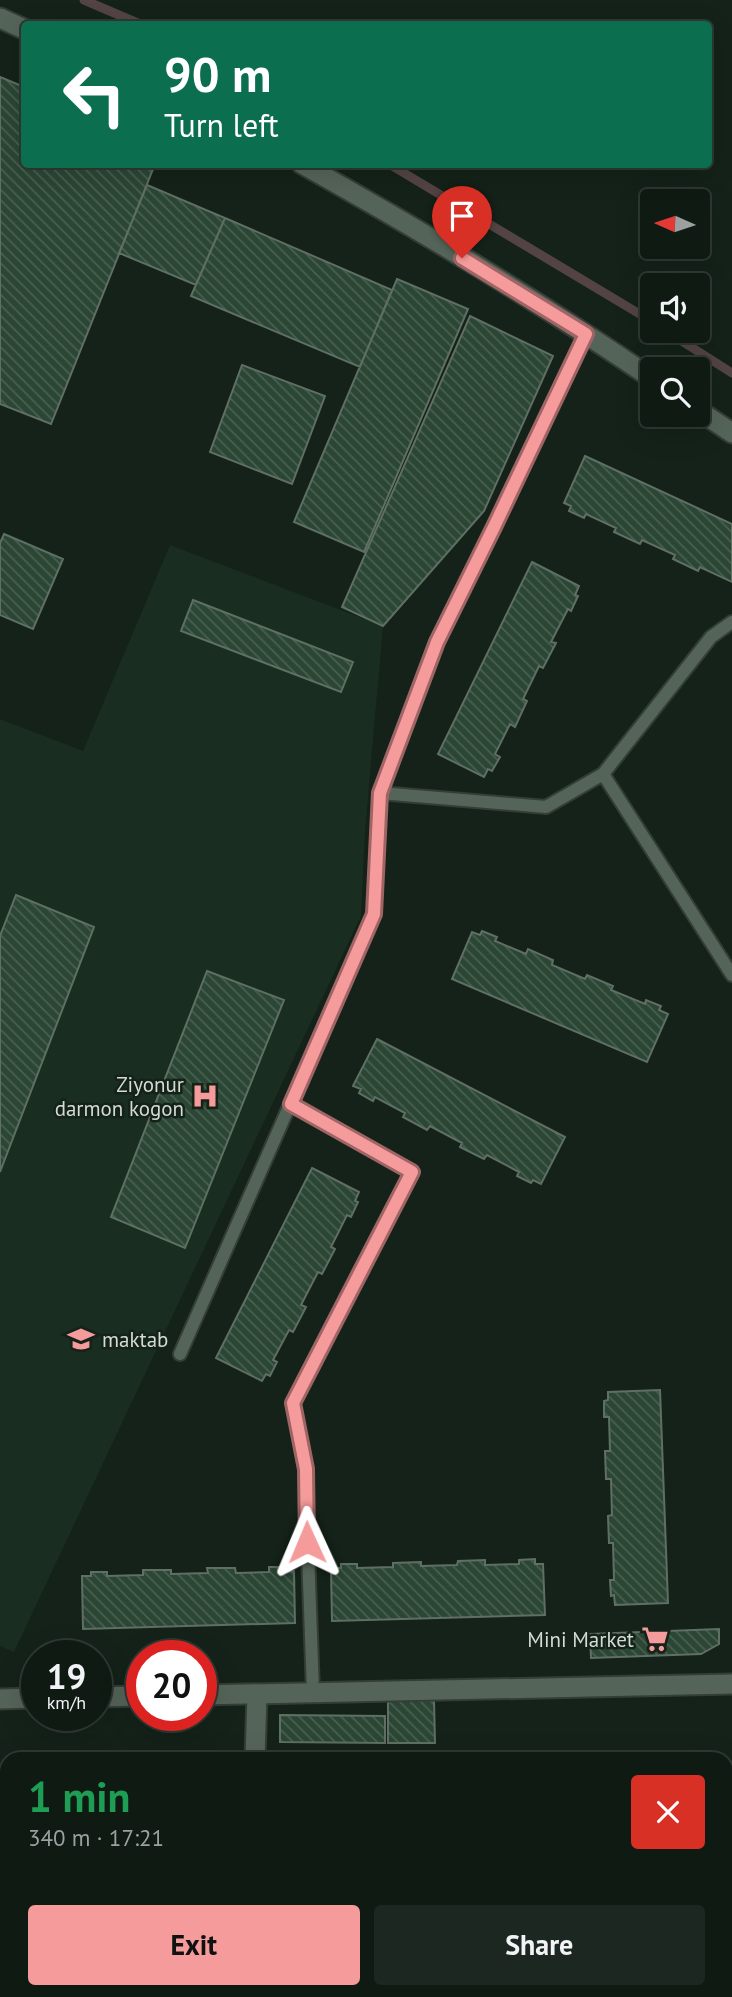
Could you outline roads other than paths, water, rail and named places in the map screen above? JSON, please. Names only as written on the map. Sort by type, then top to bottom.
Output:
[{"type":"street","points":[[0,18],[21,28]]},
{"type":"street","points":[[309,168],[377,206],[586,334],[640,370]]},
{"type":"street","points":[[710,418],[732,433]]},
{"type":"street","points":[[217,1695],[732,1684]]},
{"type":"street","points":[[255,1752],[257,1694]]},
{"type":"street","points":[[0,1699],[21,1698]]},
{"type":"lane","points":[[180,1354],[374,914],[380,793],[437,642],[586,334]]},
{"type":"lane","points":[[380,793],[546,807],[603,775],[711,637],[732,622]]},
{"type":"lane","points":[[603,775],[732,975]]},
{"type":"lane","points":[[291,1104],[412,1172],[293,1403],[306,1469],[313,1692]]},
{"type":"waterway","points":[[84,0],[133,21]]},
{"type":"waterway","points":[[396,168],[640,314]]},
{"type":"waterway","points":[[685,343],[732,373]]},
{"type":"place","name":"Ziyonur darmon kogon","points":[[205,1096]]},
{"type":"place","name":"maktab","points":[[81,1339]]},
{"type":"place","name":"Mini Market","points":[[655,1639]]}]
